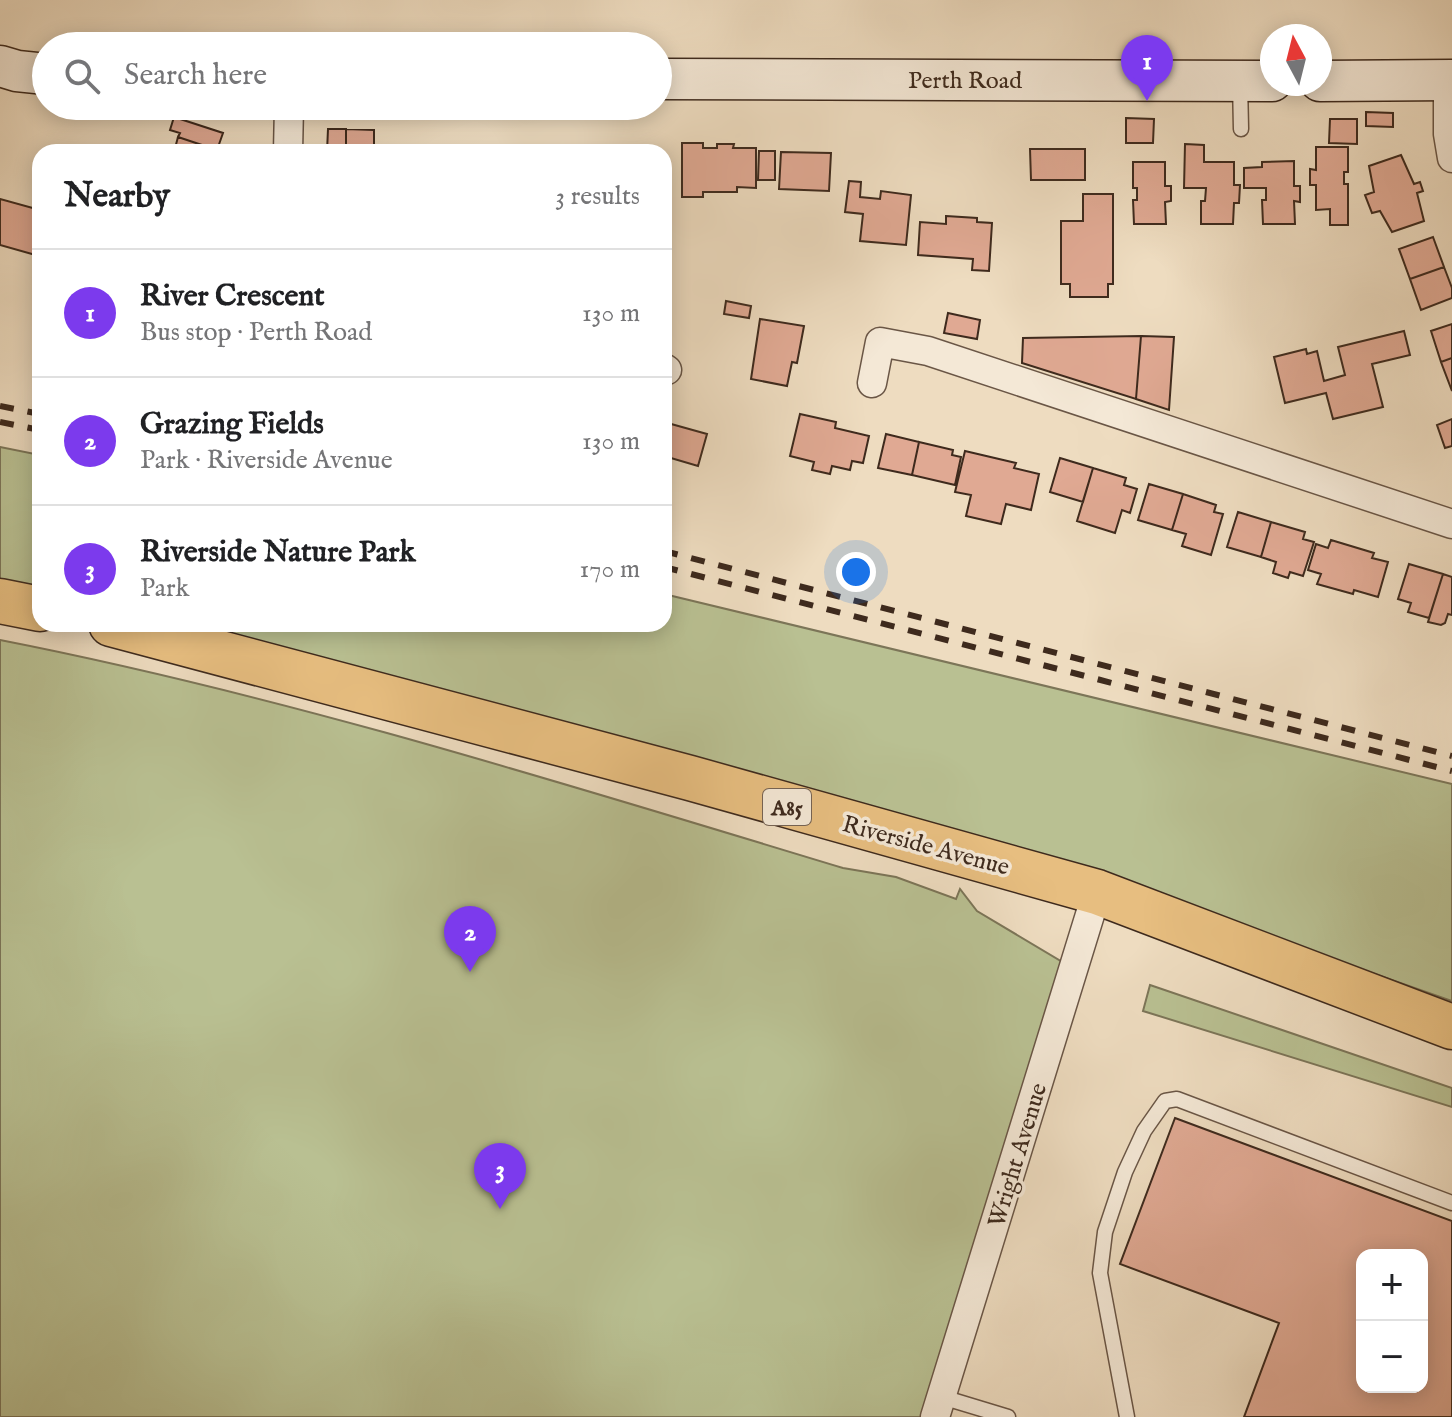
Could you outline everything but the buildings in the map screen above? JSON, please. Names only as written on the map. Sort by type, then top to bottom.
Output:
[{"type":"main road","points":[[0,601],[32,607]]},
{"type":"main road","name":"Riverside Avenue","points":[[141,632],[690,778],[1097,892],[1452,1027]]},
{"type":"street","points":[[0,66],[32,73]]},
{"type":"street","name":"Perth Road","points":[[672,79],[1256,81]]},
{"type":"street","points":[[1332,81],[1450,80],[1448,134],[1452,158]]},
{"type":"street","points":[[288,144],[289,120]]},
{"type":"street","points":[[872,383],[880,342],[928,351],[1452,524]]},
{"type":"street","name":"Wright Avenue","points":[[938,1407],[1097,892]]},
{"type":"lane","points":[[1241,129],[1256,81]]},
{"type":"lane","points":[[1127,1417],[1100,1273],[1105,1232],[1125,1172],[1144,1131],[1165,1101],[1177,1099],[1452,1203]]},
{"type":"lane","points":[[938,1407],[1008,1417]]},
{"type":"green space","points":[[0,447],[32,453],[32,592],[0,585]]},
{"type":"green space","points":[[672,596],[1452,784],[1452,1001],[1121,885],[195,632],[672,632]]},
{"type":"green space","points":[[0,640],[107,662],[319,715],[530,774],[843,868],[896,877],[956,899],[960,889],[977,911],[1074,969],[935,1417],[0,1417]]},
{"type":"green space","points":[[1150,985],[1452,1088],[1452,1107],[1143,1011]]},
{"type":"railway","points":[[0,406],[32,412]]},
{"type":"railway","points":[[0,422],[32,428]]},
{"type":"railway","points":[[672,553],[1452,756]]},
{"type":"railway","points":[[672,569],[1452,771]]},
{"type":"place","name":"River Crescent","points":[[1147,101]]},
{"type":"place","name":"Grazing Fields","points":[[470,972]]},
{"type":"place","name":"Riverside Nature Park","points":[[500,1209]]}]
